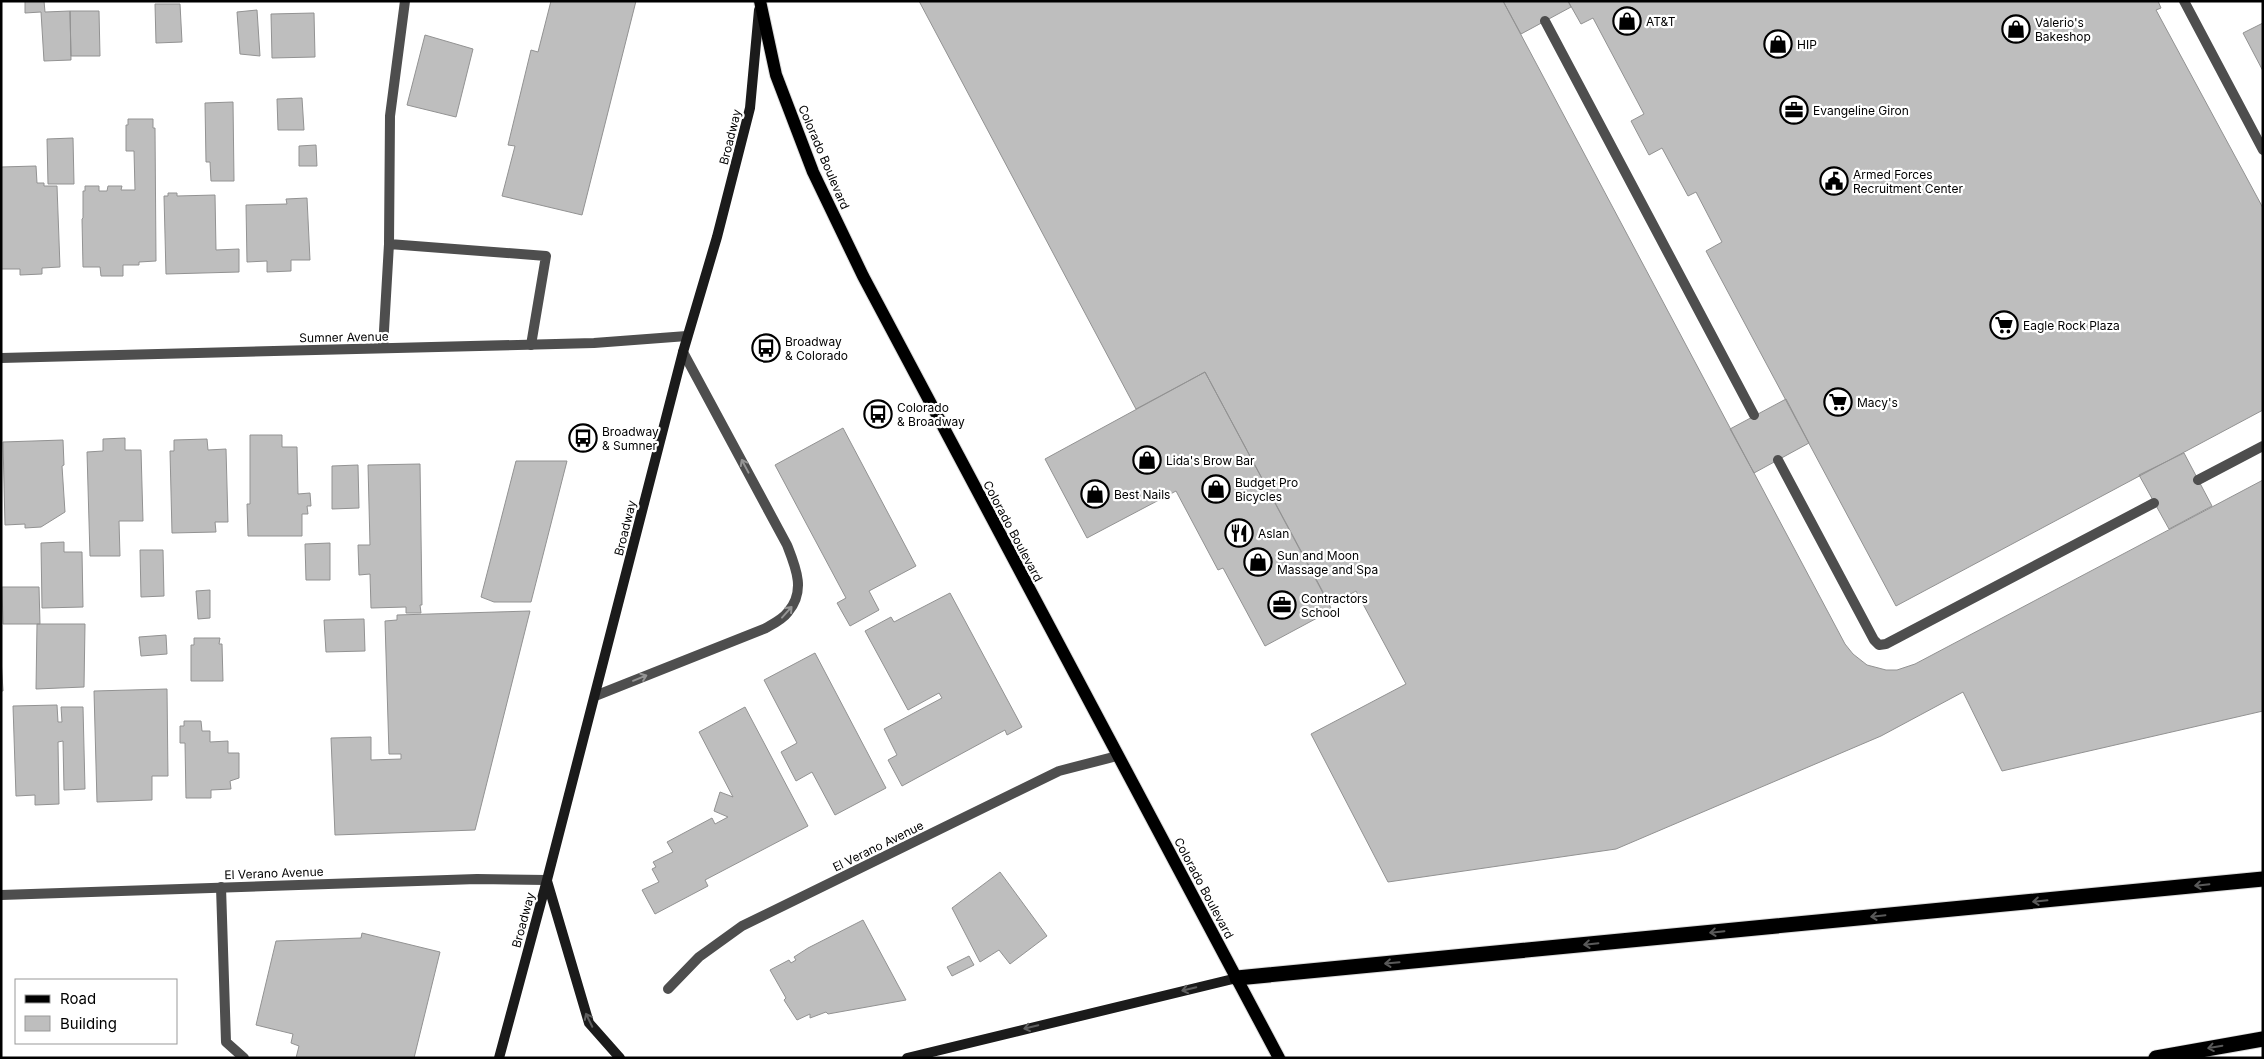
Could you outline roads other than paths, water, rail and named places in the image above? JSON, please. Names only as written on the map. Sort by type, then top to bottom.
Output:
[{"type":"highway","points":[[1237,978],[2263,879]]},
{"type":"highway","points":[[2156,1058],[2263,1039]]},
{"type":"main road","name":"Broadway","points":[[499,1058],[595,696],[687,336],[717,238],[750,108],[760,1]]},
{"type":"main road","name":"Colorado Boulevard","points":[[760,1],[776,76],[813,172],[863,276],[1116,756],[1279,1058]]},
{"type":"main road","points":[[547,880],[589,1023],[620,1058]]},
{"type":"main road","points":[[906,1058],[1237,978]]},
{"type":"street","points":[[383,348],[389,244],[390,116],[405,1]]},
{"type":"street","points":[[2184,1],[2263,150]]},
{"type":"street","points":[[1546,21],[1754,415]]},
{"type":"street","points":[[389,244],[546,256],[531,345]]},
{"type":"street","name":"Sumner Avenue","points":[[1,358],[594,343],[687,336]]},
{"type":"street","points":[[595,696],[766,628],[788,613],[799,592],[796,568],[787,545],[683,352]]},
{"type":"street","points":[[2198,480],[2263,446]]},
{"type":"street","points":[[1778,460],[1874,640],[1880,645],[1886,644],[2154,503]]},
{"type":"street","name":"El Verano Avenue","points":[[668,989],[699,957],[742,926],[1059,771],[1116,756]]},
{"type":"street","name":"El Verano Avenue","points":[[1,895],[477,879],[547,880]]},
{"type":"street","points":[[221,887],[226,1042],[244,1058]]},
{"type":"place","name":"AT&T","points":[[1627,21]]},
{"type":"place","name":"Valerio's Bakeshop","points":[[2016,29]]},
{"type":"place","name":"HIP","points":[[1778,44]]},
{"type":"place","name":"Evangeline Giron","points":[[1794,110]]},
{"type":"place","name":"Armed Forces Recruitment Center","points":[[1834,181]]},
{"type":"place","name":"Eagle Rock Plaza","points":[[2004,325]]},
{"type":"place","name":"Broadway & Colorado","points":[[766,348]]},
{"type":"place","name":"Macy's","points":[[1838,402]]},
{"type":"place","name":"Colorado & Broadway","points":[[878,414]]},
{"type":"place","name":"Broadway & Sumner","points":[[583,438]]},
{"type":"place","name":"Lida's Brow Bar","points":[[1147,460]]},
{"type":"place","name":"Budget Pro Bicycles","points":[[1216,489]]},
{"type":"place","name":"Best Nails","points":[[1095,494]]},
{"type":"place","name":"Aslan","points":[[1239,533]]},
{"type":"place","name":"Sun and Moon Massage and Spa","points":[[1258,562]]},
{"type":"place","name":"Contractors School","points":[[1282,605]]}]
